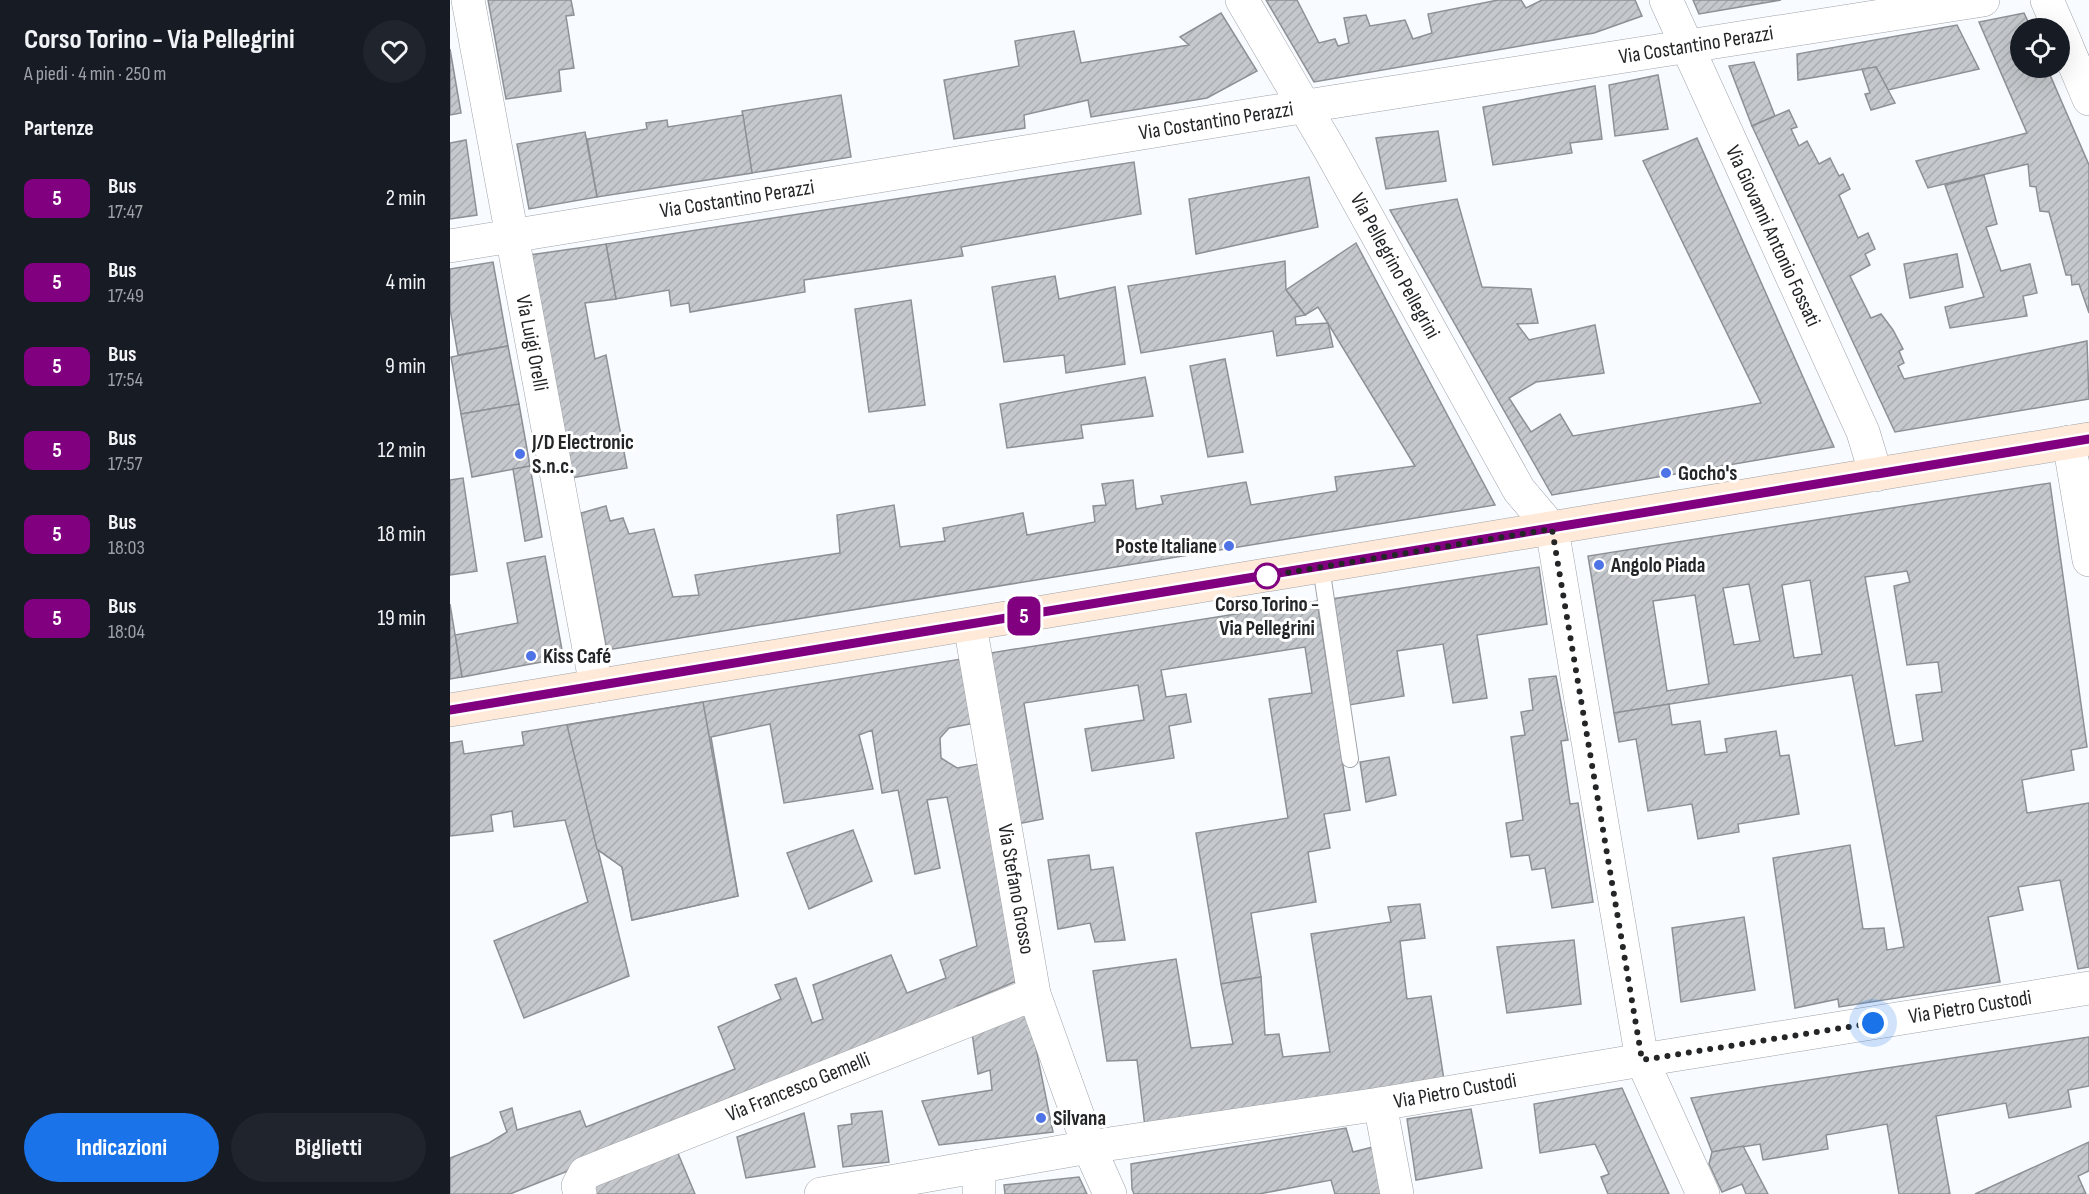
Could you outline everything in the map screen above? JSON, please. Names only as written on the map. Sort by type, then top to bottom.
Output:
[{"type":"main road","points":[[450,710],[2079,441]]},
{"type":"street","name":"Via Luigi Orelli","points":[[468,0],[596,686]]},
{"type":"street","name":"Via Pellegrino Pellegrini","points":[[1242,0],[1305,107],[1519,490],[1552,529]]},
{"type":"street","name":"Via Giovanni Antonio Fossati","points":[[1666,0],[1863,432],[1876,475]]},
{"type":"street","name":"Via Costantino Perazzi","points":[[450,246],[1983,0]]},
{"type":"street","points":[[2047,0],[2054,18]]},
{"type":"street","points":[[2070,55],[2089,99]]},
{"type":"street","points":[[2079,441],[2089,560]]},
{"type":"street","points":[[1552,529],[1642,1060],[1703,1194]]},
{"type":"street","name":"Via Stefano Grosso","points":[[970,625],[1034,994],[1089,1147],[1110,1194]]},
{"type":"street","name":"Via Pietro Custodi","points":[[821,1194],[979,1180],[1089,1147],[1380,1104],[2089,988]]},
{"type":"street","name":"Via Francesco Gemelli","points":[[579,1194],[578,1186],[585,1173],[1034,994]]},
{"type":"street","points":[[1380,1104],[1397,1194]]},
{"type":"lane","points":[[1320,567],[1350,759]]},
{"type":"building","points":[[488,0],[571,0],[574,15],[566,16],[574,68],[559,70],[561,91],[506,99]]},
{"type":"building","points":[[1266,0],[1297,0],[1319,43],[1335,39],[1338,46],[1349,43],[1344,18],[1366,15],[1370,26],[1405,20],[1413,39],[1432,33],[1428,14],[1498,0],[1521,0],[1526,8],[1542,0],[1635,0],[1642,16],[1594,33],[1314,82]]},
{"type":"building","points":[[1693,0],[1781,0],[1699,14]]},
{"type":"building","points":[[1221,13],[1257,71],[1207,98],[1091,117],[1088,100],[1024,115],[1025,128],[954,139],[944,80],[1019,66],[1015,41],[1074,31],[1081,63],[1189,45],[1180,37]]},
{"type":"building","points":[[2024,13],[2026,18],[2010,18],[2010,78],[2051,78],[2089,165],[2089,313],[2079,284],[2072,285],[2071,275],[2066,275],[2049,212],[2040,211],[2036,187],[2030,186],[2028,164],[1928,188],[1916,161],[2027,133],[1979,22]]},
{"type":"building","points":[[1957,25],[1979,69],[1888,90],[1876,67],[1798,80],[1797,54]]},
{"type":"building","points":[[450,49],[461,113],[450,115]]},
{"type":"building","points":[[1754,62],[1775,116],[1752,126],[1729,66]]},
{"type":"building","points":[[1876,67],[1895,103],[1871,110],[1865,94],[1870,93],[1862,69]]},
{"type":"building","points":[[1658,75],[1668,129],[1615,136],[1609,85]]},
{"type":"building","points":[[1595,86],[1602,139],[1570,143],[1572,153],[1493,165],[1483,107]]},
{"type":"building","points":[[841,95],[851,157],[752,173],[742,111]]},
{"type":"building","points":[[1789,110],[1797,127],[1791,129],[1799,146],[1807,141],[1819,164],[1830,158],[1839,176],[1843,174],[1850,189],[1839,195],[1858,238],[1868,233],[1875,249],[1865,254],[1870,265],[1850,276],[1871,318],[1881,314],[1903,349],[1899,351],[1904,363],[1898,366],[1904,379],[2087,341],[2089,399],[1895,432],[1752,126]]},
{"type":"building","points":[[743,115],[752,173],[597,197],[587,139],[647,129],[646,123],[667,120],[668,127]]},
{"type":"building","points":[[1438,131],[1446,181],[1386,189],[1376,138]]},
{"type":"building","points":[[585,132],[597,197],[529,209],[517,144]]},
{"type":"building","points":[[1697,138],[1834,447],[1552,495],[1390,210],[1457,199],[1482,287],[1531,289],[1538,323],[1517,324],[1529,340],[1595,325],[1604,373],[1536,382],[1509,398],[1531,432],[1560,414],[1573,436],[1761,403],[1643,161]]},
{"type":"building","points":[[466,140],[477,215],[450,219],[450,143]]},
{"type":"building","points":[[1134,162],[1141,214],[961,247],[963,256],[804,280],[805,292],[690,312],[689,303],[671,306],[669,290],[616,299],[606,244]]},
{"type":"building","points":[[1984,175],[1997,224],[1986,227],[2001,271],[2030,264],[2037,293],[2023,296],[2027,316],[1950,328],[1945,307],[1984,297],[1945,185]]},
{"type":"building","points":[[1309,177],[1318,227],[1196,254],[1189,199]]},
{"type":"building","points":[[1356,243],[1495,505],[613,649],[606,646],[581,513],[606,506],[610,521],[623,518],[629,534],[654,529],[673,597],[699,595],[695,575],[840,553],[837,515],[894,505],[900,547],[945,541],[943,528],[1023,513],[1027,535],[1095,522],[1093,506],[1106,505],[1102,484],[1133,480],[1136,509],[1163,504],[1161,496],[1246,482],[1251,505],[1337,491],[1335,477],[1415,466],[1318,307],[1305,315],[1286,290]]},
{"type":"building","points":[[606,244],[616,299],[585,303],[595,359],[606,355],[627,468],[572,478],[530,255]]},
{"type":"building","points":[[1957,254],[1963,287],[1910,298],[1904,264]]},
{"type":"building","points":[[1285,261],[1286,290],[1305,315],[1295,317],[1296,325],[1328,323],[1333,347],[1277,356],[1273,331],[1141,353],[1128,286]]},
{"type":"building","points":[[493,262],[508,346],[458,355],[450,309],[450,269]]},
{"type":"building","points":[[1055,276],[1059,299],[1115,287],[1125,364],[1066,373],[1064,355],[1004,362],[992,287]]},
{"type":"building","points":[[911,300],[925,405],[869,412],[855,309]]},
{"type":"building","points":[[508,346],[519,404],[461,414],[451,357]]},
{"type":"building","points":[[1225,359],[1243,452],[1208,457],[1190,366]]},
{"type":"building","points":[[1145,377],[1153,416],[1081,425],[1083,438],[1007,448],[1000,404]]},
{"type":"building","points":[[519,404],[530,466],[472,477],[461,414]]},
{"type":"building","points":[[530,466],[542,537],[525,541],[513,469]]},
{"type":"building","points":[[463,478],[477,571],[450,575],[450,480]]},
{"type":"building","points":[[2050,483],[2087,747],[2071,750],[2074,770],[2022,780],[2027,813],[2089,803],[2089,967],[2078,969],[2060,880],[2018,887],[2023,910],[1988,917],[2000,982],[1839,1007],[1838,999],[1795,1008],[1773,858],[1850,845],[1863,929],[1884,928],[1887,950],[1904,947],[1852,675],[1614,713],[1588,556]],"holes":[[[1907,571],[1910,582],[1894,586],[1907,665],[1938,662],[1942,692],[1916,695],[1923,741],[1895,746],[1865,577]],[[1810,580],[1822,654],[1794,658],[1782,585]],[[1749,584],[1760,641],[1734,645],[1723,588]],[[1695,595],[1709,684],[1667,691],[1653,601]]]},
{"type":"building","points":[[545,556],[562,650],[547,661],[462,677],[455,635],[518,623],[507,563]]},
{"type":"building","points":[[1539,567],[1547,624],[1477,635],[1487,698],[1453,703],[1443,644],[1397,651],[1404,696],[1349,705],[1332,599]]},
{"type":"building","points":[[1317,601],[1350,810],[1324,814],[1330,848],[1308,852],[1316,902],[1251,913],[1261,977],[1221,984],[1196,833],[1288,818],[1269,699],[1312,693],[1305,647],[1161,670],[1166,697],[1186,694],[1191,722],[1169,726],[1174,758],[1092,771],[1085,729],[1144,720],[1138,685],[1024,703],[1043,819],[1012,825],[984,654]]},
{"type":"building","points":[[450,604],[462,677],[450,679]]},
{"type":"building","points":[[967,658],[981,722],[949,728],[940,738],[941,758],[957,768],[979,764],[1026,977],[958,1006],[962,1014],[510,1194],[450,1194],[450,1158],[489,1143],[507,1132],[500,1112],[512,1108],[517,1130],[580,1111],[586,1127],[735,1069],[718,1027],[781,999],[775,985],[796,978],[812,1023],[823,1019],[813,985],[891,955],[907,993],[946,978],[940,960],[977,946],[947,797],[927,800],[940,868],[915,874],[898,790],[882,793],[872,730],[859,735],[873,789],[784,803],[770,724],[711,737],[738,896],[632,920],[622,867],[598,850],[629,976],[524,1018],[494,941],[588,902],[565,820],[514,827],[512,811],[491,815],[493,831],[450,836],[450,743],[462,741],[464,754],[524,745],[522,732]]},
{"type":"building","points":[[1556,676],[1568,740],[1561,741],[1570,804],[1578,803],[1593,902],[1552,908],[1545,868],[1532,870],[1529,855],[1511,857],[1506,823],[1523,820],[1511,737],[1525,735],[1521,712],[1533,710],[1529,679]]},
{"type":"building","points":[[703,702],[738,896],[632,920],[622,867],[597,849],[567,725]]},
{"type":"building","points":[[1669,704],[1672,725],[1700,721],[1705,755],[1727,752],[1725,739],[1776,731],[1780,756],[1789,755],[1799,814],[1738,824],[1739,832],[1698,839],[1692,804],[1648,811],[1636,739],[1619,742],[1614,713]]},
{"type":"building","points":[[1389,757],[1396,795],[1366,802],[1360,762]]},
{"type":"building","points":[[853,830],[872,881],[809,909],[787,853]]},
{"type":"building","points":[[1089,855],[1091,870],[1113,867],[1125,940],[1095,942],[1090,923],[1058,929],[1048,860]]},
{"type":"building","points":[[1420,904],[1425,938],[1400,941],[1407,999],[1431,996],[1444,1080],[1145,1127],[1137,1060],[1107,1061],[1093,971],[1176,959],[1191,1048],[1233,1044],[1221,984],[1261,977],[1265,1035],[1279,1034],[1283,1057],[1330,1052],[1311,934],[1391,922],[1388,907]]},
{"type":"building","points":[[1744,917],[1755,990],[1681,1002],[1672,928]]},
{"type":"building","points":[[1574,940],[1581,1004],[1507,1013],[1497,947]]},
{"type":"building","points":[[1027,1004],[1053,1132],[939,1145],[922,1101],[992,1090],[990,1070],[978,1074],[971,1026]]},
{"type":"building","points":[[2089,1037],[2089,1086],[2068,1090],[2071,1107],[2009,1118],[2006,1103],[1936,1116],[1950,1194],[1899,1194],[1887,1124],[1826,1135],[1828,1149],[1763,1160],[1760,1144],[1712,1152],[1691,1098]]},
{"type":"building","points":[[1622,1088],[1669,1194],[1608,1194],[1601,1177],[1609,1174],[1595,1144],[1540,1153],[1534,1104]]},
{"type":"building","points":[[1471,1109],[1482,1168],[1416,1180],[1407,1119]]},
{"type":"building","points":[[882,1111],[889,1162],[843,1167],[838,1126],[852,1124],[851,1114]]},
{"type":"building","points":[[804,1113],[815,1167],[746,1178],[737,1137]]},
{"type":"building","points":[[1346,1128],[1353,1152],[1373,1147],[1384,1194],[1335,1194],[1331,1180],[1259,1194],[1134,1194],[1132,1189],[1131,1164]]},
{"type":"building","points":[[2089,1142],[2089,1171],[2078,1176],[2086,1194],[1975,1194]]},
{"type":"building","points":[[1743,1146],[1768,1194],[1746,1194],[1742,1184],[1722,1192],[1709,1164],[1712,1152]]},
{"type":"building","points":[[677,1151],[695,1194],[587,1194],[585,1188]]},
{"type":"building","points":[[1079,1177],[1087,1194],[1005,1194],[1004,1185]]},
{"type":"bus line","name":"5","points":[[450,710],[2089,439]]},
{"type":"place","name":"J/D Electronic S.n.c.","points":[[520,454]]},
{"type":"place","name":"Gocho's","points":[[1666,473]]},
{"type":"place","name":"Poste Italiane","points":[[1229,546]]},
{"type":"place","name":"Angolo Piada","points":[[1599,565]]},
{"type":"place","name":"Corso Torino - Via Pellegrini","points":[[1267,576]]},
{"type":"place","name":"Kiss Café","points":[[531,656]]},
{"type":"place","name":"Silvana","points":[[1041,1118]]},
{"type":"route","points":[[1267,576],[1552,529],[1642,1060],[1873,1023]]}]
